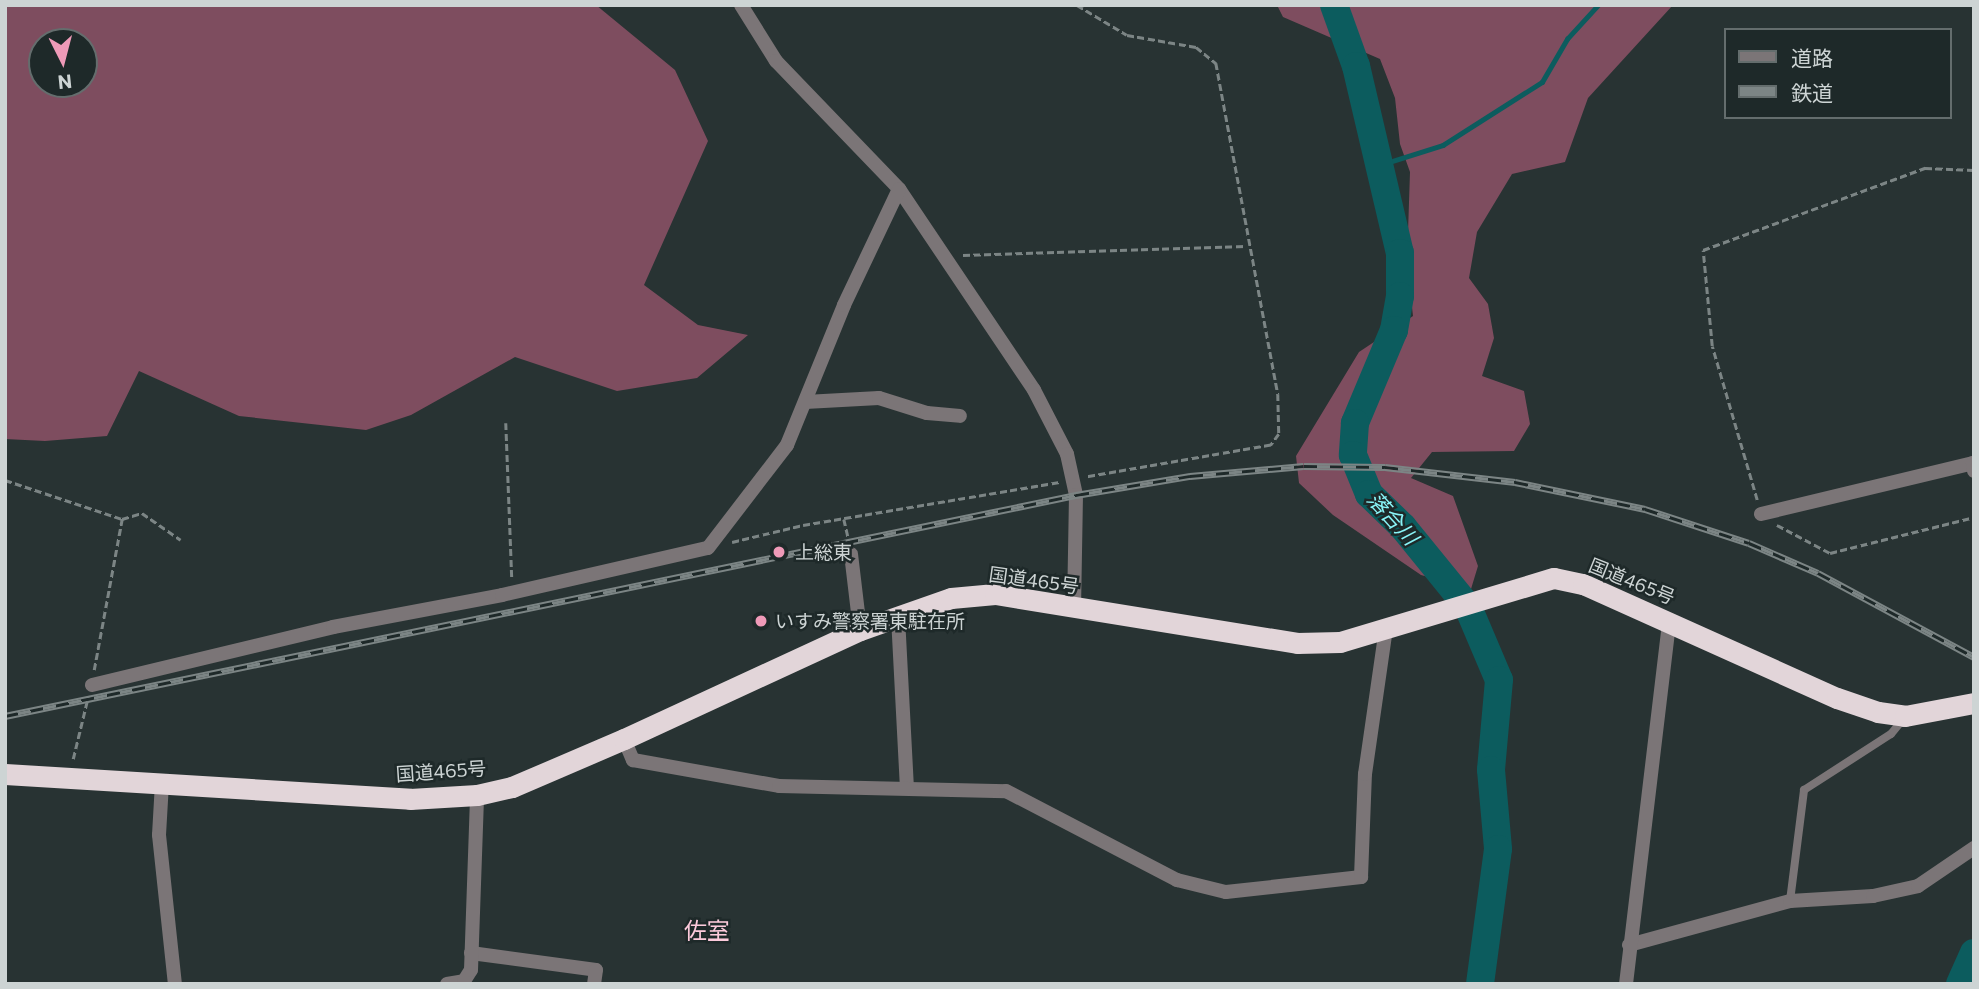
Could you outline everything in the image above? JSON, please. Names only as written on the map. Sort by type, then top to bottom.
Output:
[{"type":"highway","name":"国道465号","points":[[5,774],[410,799],[477,795],[512,787],[624,739],[860,630],[951,598],[995,594],[1297,643],[1340,642],[1492,593],[1554,578],[1583,584],[1837,698],[1906,716],[1974,703]]},
{"type":"street","points":[[741,5],[776,61],[899,189],[947,256],[1034,390],[1068,454],[1073,480],[1079,520],[1074,608]]},
{"type":"street","points":[[92,684],[333,627],[512,593],[708,548],[787,445],[844,304],[899,189]]},
{"type":"street","points":[[805,402],[879,398],[927,413],[960,416]]},
{"type":"street","points":[[1761,513],[1973,463],[1974,471]]},
{"type":"street","points":[[851,554],[860,630]]},
{"type":"street","points":[[898,617],[907,788]]},
{"type":"street","points":[[1626,984],[1669,621]]},
{"type":"street","points":[[624,739],[634,760],[779,786],[1006,791],[1177,880],[1226,892],[1361,877],[1365,775],[1386,629]]},
{"type":"street","points":[[162,783],[159,835],[175,984]]},
{"type":"street","points":[[447,984],[464,981],[471,971],[477,795]]},
{"type":"street","points":[[1629,946],[1790,901],[1874,896],[1918,886],[1974,848]]},
{"type":"street","points":[[471,953],[596,970],[594,984]]},
{"type":"lane","points":[[1790,901],[1804,790],[1891,734],[1906,716]]},
{"type":"path","points":[[708,548],[844,519],[1073,480],[1137,466],[1261,449],[1270,445],[1279,433],[1278,394],[1216,63],[1196,47],[1127,35],[1077,5]]},
{"type":"path","points":[[1974,170],[1925,168],[1703,250],[1712,346],[1761,513],[1830,553],[1974,517]]},
{"type":"path","points":[[947,256],[1246,246]]},
{"type":"path","points":[[506,423],[512,593]]},
{"type":"path","points":[[5,480],[122,519],[142,513],[181,540]]},
{"type":"path","points":[[68,776],[92,684],[122,519]]},
{"type":"path","points":[[844,519],[851,554]]},
{"type":"shaded area","points":[[5,5],[596,5],[675,70],[708,141],[644,285],[698,325],[748,335],[697,378],[617,391],[515,357],[411,415],[366,430],[239,416],[139,371],[107,436],[45,441],[5,439]]},
{"type":"shaded area","points":[[1277,5],[1673,5],[1588,98],[1565,162],[1512,174],[1477,232],[1469,278],[1488,304],[1494,338],[1482,376],[1524,391],[1530,424],[1514,451],[1432,452],[1411,478],[1453,496],[1478,566],[1471,589],[1421,575],[1333,515],[1299,483],[1296,456],[1359,352],[1413,316],[1407,263],[1410,172],[1400,144],[1395,98],[1380,59],[1283,17]]},
{"type":"waterway","name":"落合川","points":[[1334,5],[1356,66],[1400,253],[1400,296],[1394,330],[1355,423],[1353,455],[1369,494],[1403,527],[1468,607],[1499,680],[1491,770],[1498,849],[1480,984]]},
{"type":"waterway","points":[[1380,165],[1443,145],[1542,82],[1567,39],[1598,5]]},
{"type":"waterway","points":[[1960,984],[1974,953]]},
{"type":"railway","points":[[5,716],[1076,495],[1190,476],[1304,466],[1385,467],[1515,482],[1645,509],[1749,543],[1818,573],[1974,657]]},
{"type":"place","name":"上総東","points":[[779,552]]},
{"type":"place","name":"いすみ警察署東駐在所","points":[[761,621]]},
{"type":"district","name":"佐室","points":[[707,930]]}]
